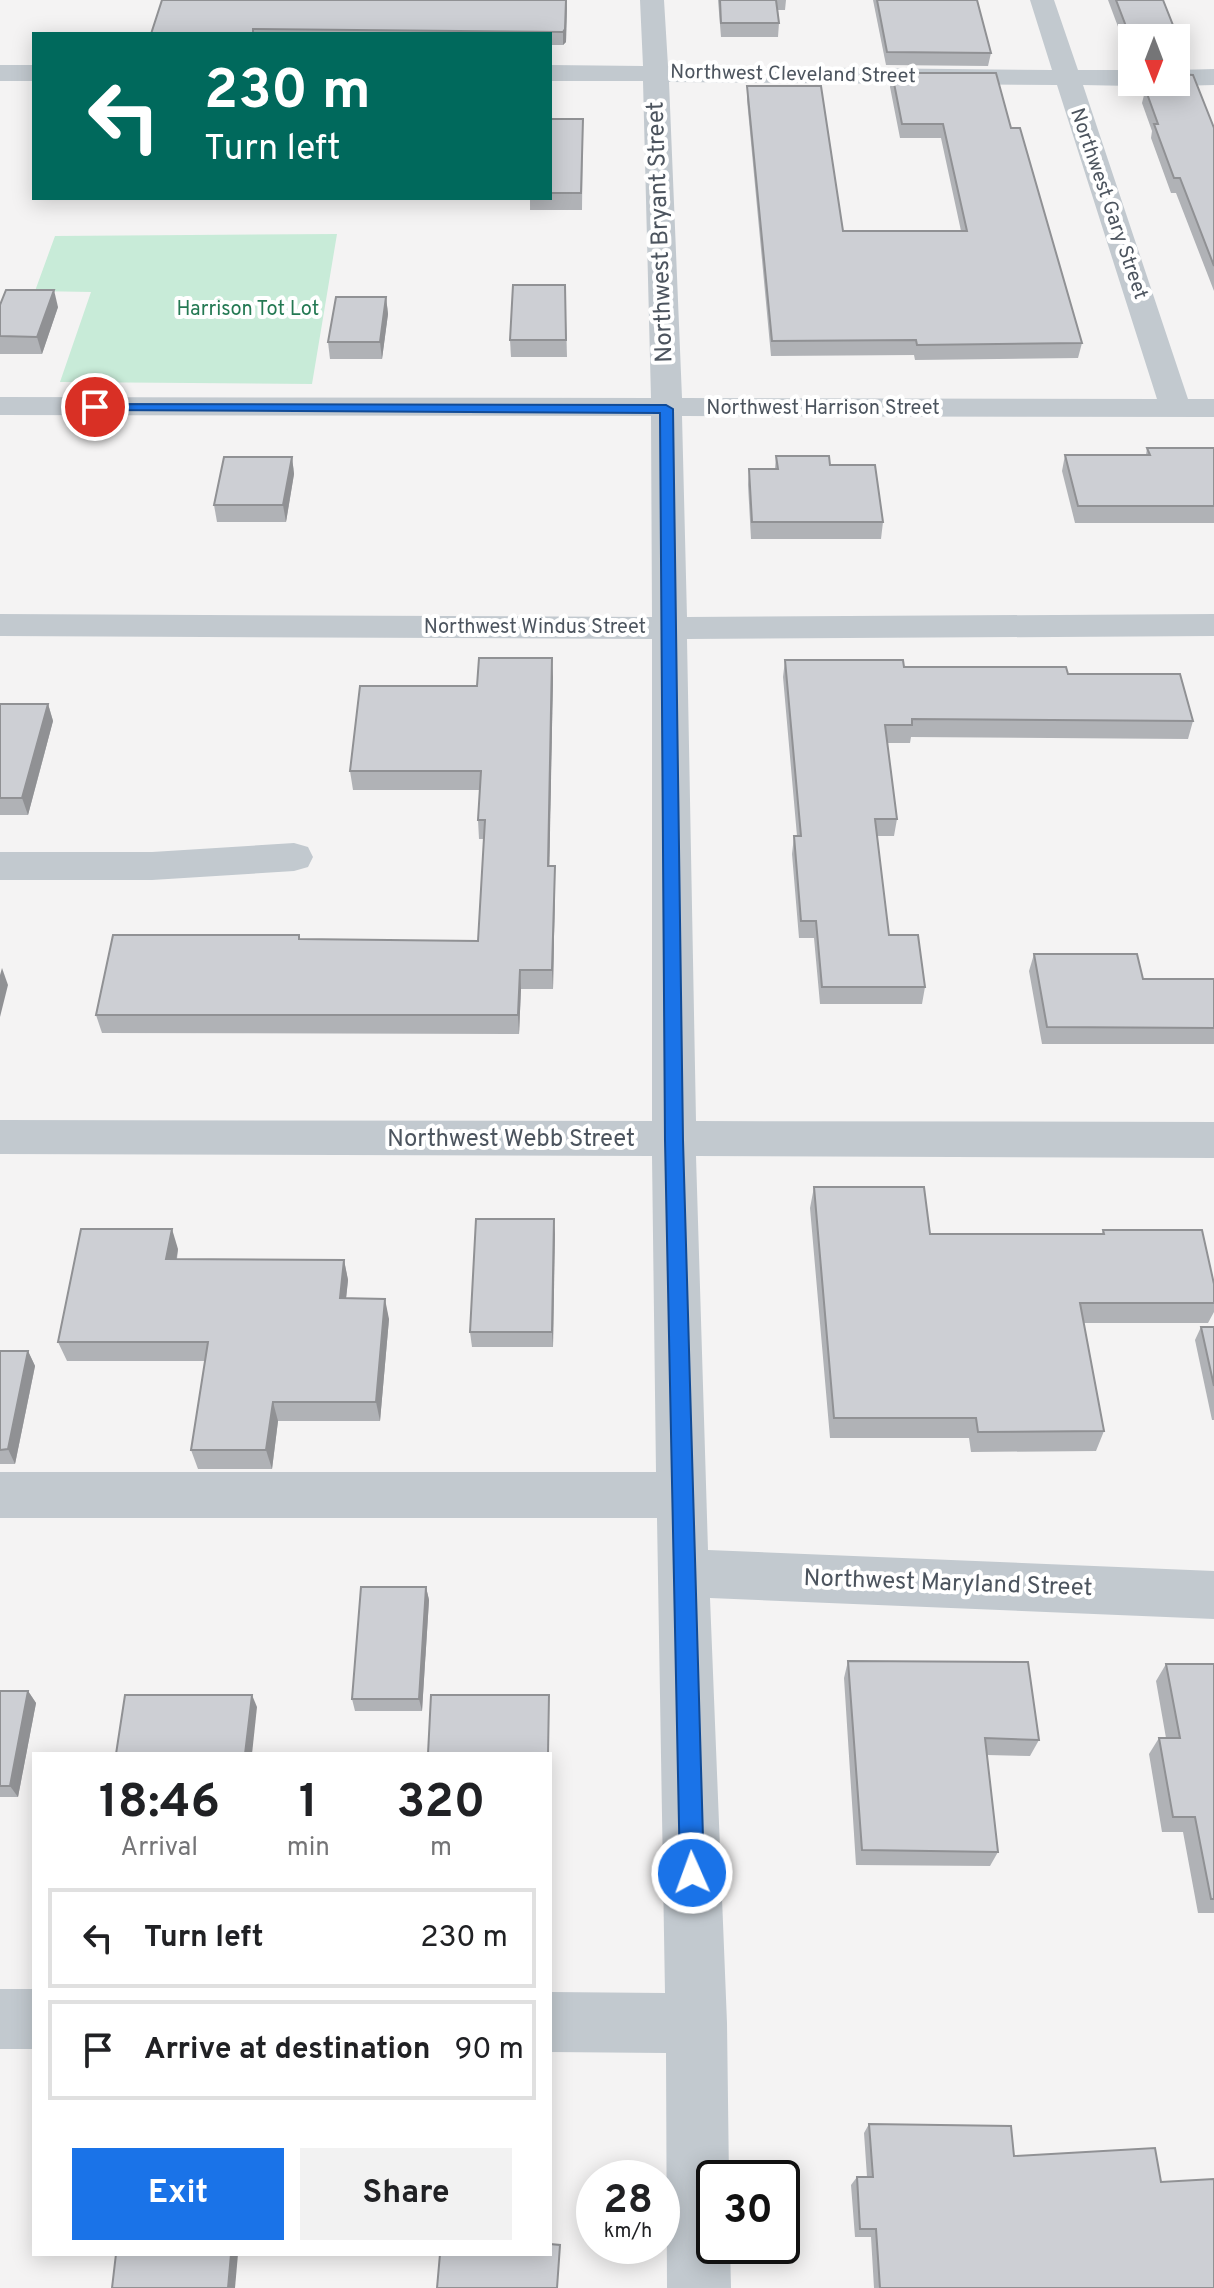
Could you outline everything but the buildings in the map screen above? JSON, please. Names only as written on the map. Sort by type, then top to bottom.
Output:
[{"type":"street","name":"Northwest Bryant Street","points":[[652,0],[666,409],[674,1140],[682,1573],[697,2023],[699,2288]]},
{"type":"street","name":"Northwest Gary Street","points":[[1042,0],[1176,408]]},
{"type":"street","points":[[0,73],[32,73]]},
{"type":"street","name":"Northwest Cleveland Street","points":[[552,73],[1118,78]]},
{"type":"street","points":[[1190,78],[1214,77]]},
{"type":"street","name":"Northwest Harrison Street","points":[[0,406],[1214,408]]},
{"type":"street","name":"Northwest Windus Street","points":[[0,625],[670,628],[1214,625]]},
{"type":"street","points":[[0,866],[152,866],[294,857]]},
{"type":"street","name":"Northwest Webb Street","points":[[0,1137],[1214,1140]]},
{"type":"street","points":[[0,1495],[681,1495]]},
{"type":"street","name":"Northwest Maryland Street","points":[[682,1573],[1214,1595]]},
{"type":"street","points":[[0,2019],[32,2019]]},
{"type":"street","points":[[552,2022],[697,2023]]},
{"type":"green space","name":"Harrison Tot Lot","points":[[337,234],[312,384],[60,382],[91,292],[35,291],[55,236]]},
{"type":"route","points":[[95,407],[666,409],[674,1140],[682,1573],[692,1873]]}]
